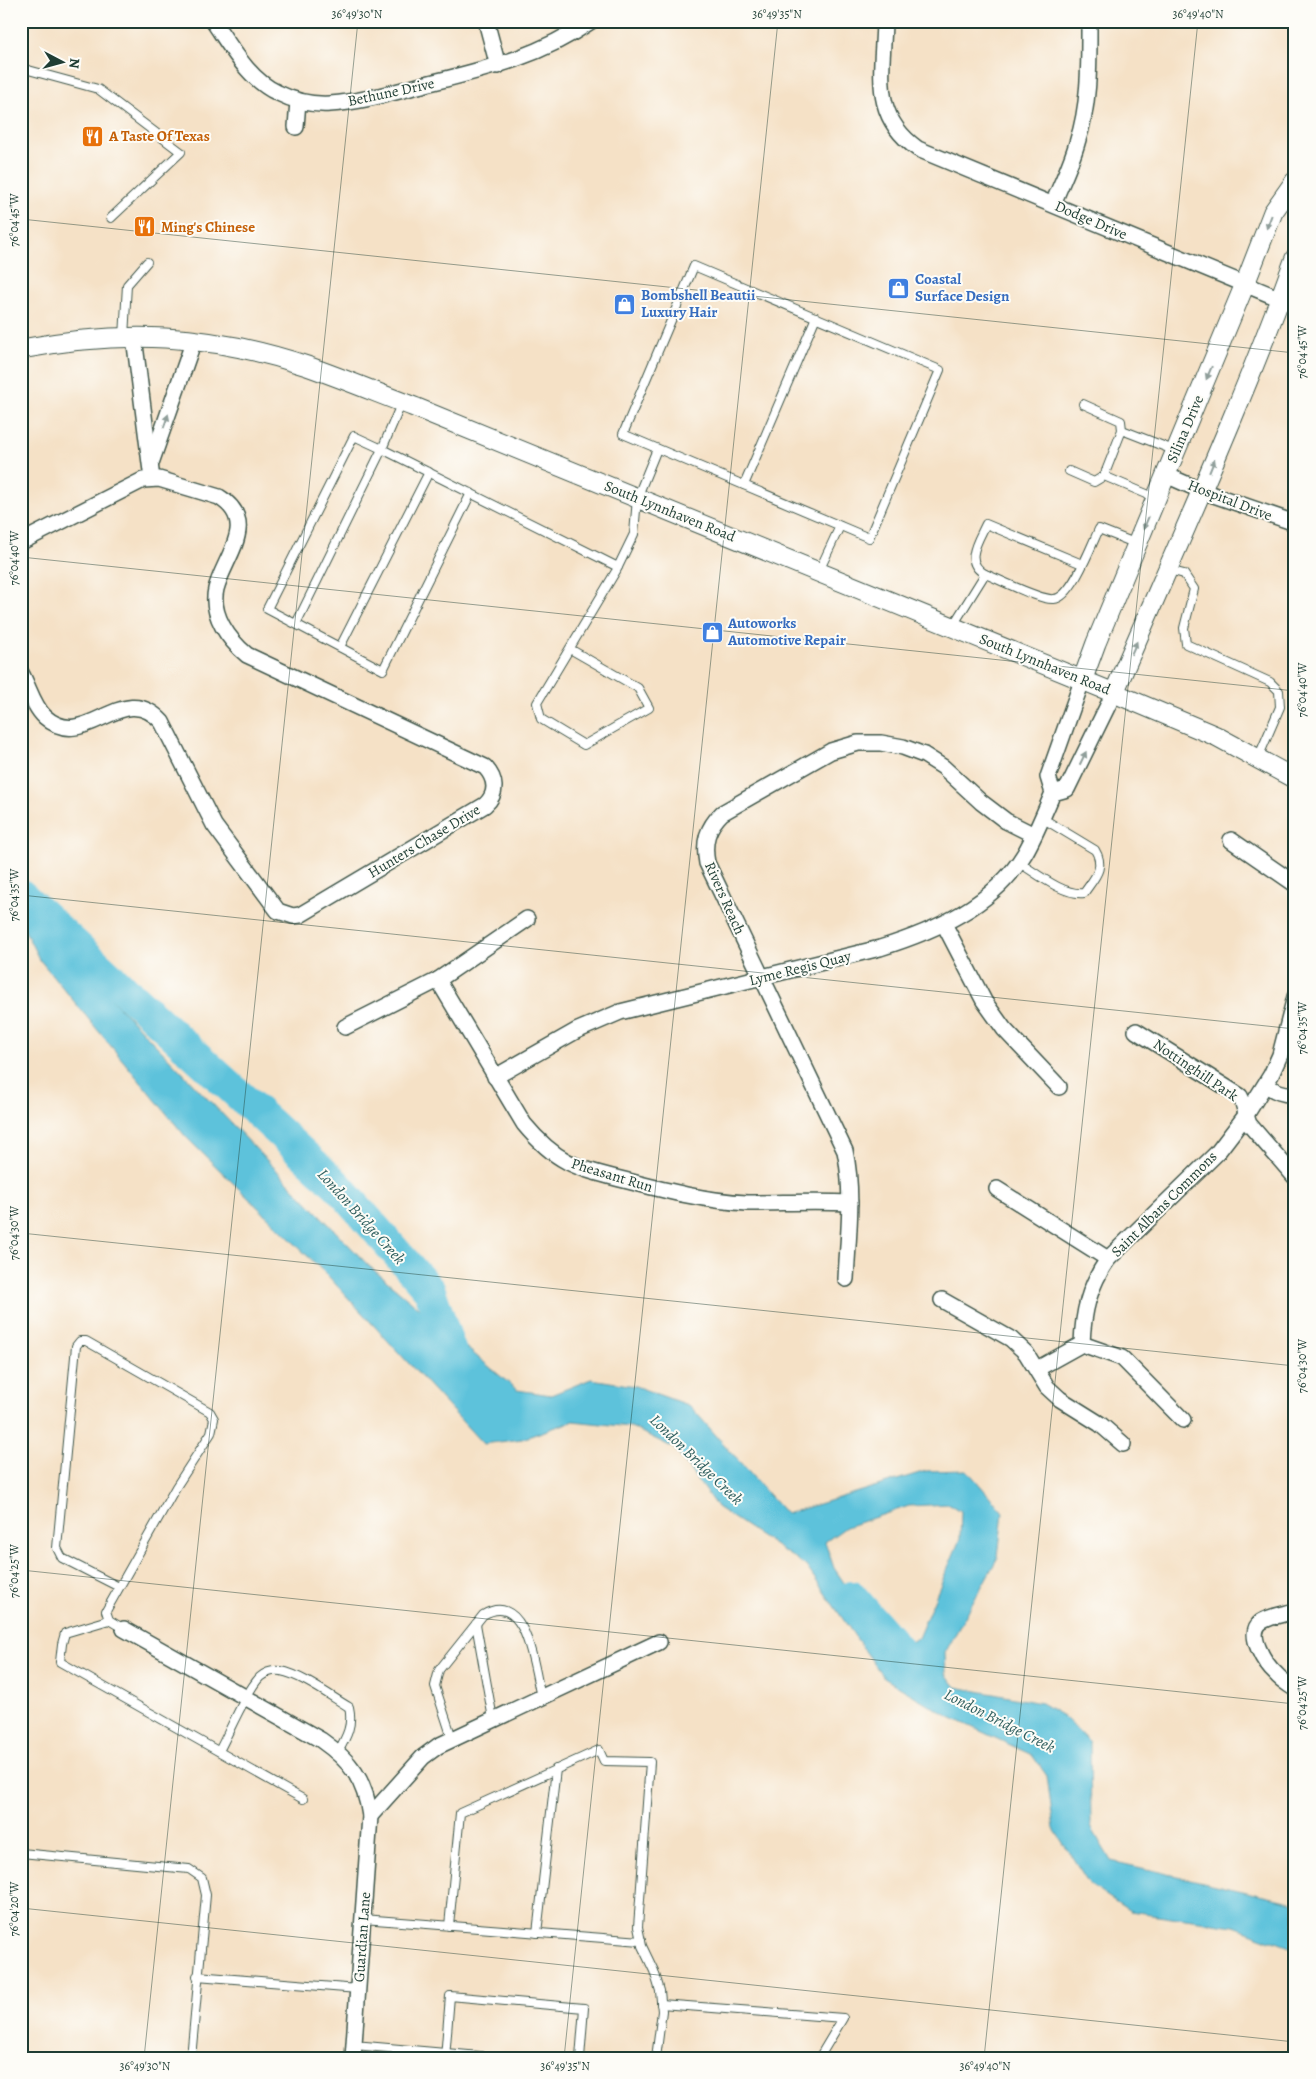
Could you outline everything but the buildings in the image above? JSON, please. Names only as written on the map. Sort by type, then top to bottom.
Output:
[{"type":"street","name":"Bethune Drive","points":[[213,21],[246,67],[260,82],[277,93],[298,101],[329,104],[372,98],[498,66],[537,52],[570,35],[591,21]]},
{"type":"street","points":[[486,21],[498,66]]},
{"type":"street","name":"Dodge Drive","points":[[884,21],[883,98],[887,114],[893,126],[904,139],[918,149],[1287,302]]},
{"type":"street","points":[[1053,204],[1077,143],[1084,114],[1089,76],[1089,21]]},
{"type":"street","points":[[296,127],[298,101]]},
{"type":"street","name":"Silina Drive","points":[[1082,681],[1273,212],[1295,181]]},
{"type":"street","points":[[1053,793],[1068,788],[1114,692],[1287,302],[1295,258]]},
{"type":"street","points":[[129,337],[151,473]]},
{"type":"street","name":"South Lynnhaven Road","points":[[21,349],[58,342],[129,337],[194,340],[249,350],[306,366],[402,402],[1082,681],[1114,692],[1216,736],[1295,779]]},
{"type":"street","points":[[21,542],[143,480],[151,473],[194,340]]},
{"type":"street","name":"Hunters Chase Drive","points":[[21,673],[37,707],[46,718],[57,724],[71,727],[84,726],[132,706],[144,708],[154,713],[162,722],[214,825],[271,903],[283,914],[300,915],[489,801],[494,792],[495,782],[492,774],[485,767],[247,655],[234,644],[224,631],[215,599],[216,589],[238,533],[239,522],[235,511],[227,502],[219,497],[159,479],[151,473]]},
{"type":"street","name":"Hospital Drive","points":[[1166,475],[1202,491],[1295,523]]},
{"type":"street","name":"Lyme Regis Quay","points":[[495,1077],[576,1031],[620,1012],[880,948],[913,938],[944,924],[988,895],[1008,876],[1018,862],[1034,835],[1053,793],[1048,776],[1082,681]]},
{"type":"street","name":"Rivers Reach","points":[[846,1279],[850,1175],[845,1151],[707,863],[704,850],[706,837],[712,822],[722,813],[831,751],[858,743],[881,743],[903,747],[924,755],[943,767],[981,802],[1006,821],[1034,835]]},
{"type":"street","points":[[1231,840],[1295,884]]},
{"type":"street","points":[[345,1026],[438,980],[526,919]]},
{"type":"street","points":[[944,924],[984,1000],[1004,1029],[1059,1086]]},
{"type":"street","name":"Pheasant Run","points":[[438,980],[524,1124],[538,1142],[556,1156],[577,1167],[678,1194],[713,1200],[850,1203]]},
{"type":"street","name":"Saint Albans Commons","points":[[1082,1344],[1082,1322],[1088,1297],[1097,1274],[1108,1259],[1217,1153],[1246,1115],[1266,1085],[1280,1055],[1295,997]]},
{"type":"street","name":"Nottinghill Park","points":[[1136,1031],[1240,1096],[1249,1124],[1295,1177]]},
{"type":"street","points":[[1266,1085],[1276,1092],[1295,1094]]},
{"type":"street","points":[[997,1189],[1108,1259]]},
{"type":"street","points":[[942,1300],[1011,1340],[1037,1369],[1047,1386],[1060,1399],[1100,1424],[1124,1444]]},
{"type":"street","points":[[1037,1369],[1082,1344],[1122,1358],[1183,1420]]},
{"type":"street","points":[[1295,1611],[1260,1622],[1256,1628],[1255,1637],[1266,1663],[1277,1676],[1295,1689]]},
{"type":"street","name":"Guardian Lane","points":[[124,1629],[321,1740],[338,1752],[361,1780],[368,1800],[370,1816],[353,2051]]},
{"type":"street","points":[[370,1816],[423,1757],[438,1746],[659,1642]]},
{"type":"lane","points":[[21,68],[98,89],[181,152],[111,218]]},
{"type":"lane","points":[[129,337],[127,285],[147,262]]},
{"type":"lane","points":[[694,266],[816,317],[940,370],[869,538],[624,434],[694,266]]},
{"type":"lane","points":[[744,485],[816,317]]},
{"type":"lane","points":[[296,624],[382,449],[402,402]]},
{"type":"lane","points":[[1069,471],[1094,482],[1104,476],[1122,430],[1122,421],[1083,404]]},
{"type":"lane","points":[[1122,430],[1176,452]]},
{"type":"lane","points":[[471,493],[383,670],[267,609],[354,436],[429,472],[471,493],[618,567]]},
{"type":"lane","points":[[570,649],[638,688],[648,708],[584,745],[541,719],[538,703],[618,567],[634,534],[637,498],[657,448]]},
{"type":"lane","points":[[340,647],[429,472]]},
{"type":"lane","points":[[1104,476],[1156,498]]},
{"type":"lane","points":[[1082,564],[986,524],[973,556],[976,569],[984,574],[1042,597],[1055,600],[1065,595],[1082,564],[1099,529],[1137,544]]},
{"type":"lane","points":[[819,572],[840,526]]},
{"type":"lane","points":[[1169,570],[1184,574],[1194,589],[1184,628],[1186,644],[1270,682],[1280,691],[1280,707],[1258,758]]},
{"type":"lane","points":[[952,627],[984,574]]},
{"type":"lane","points":[[1018,862],[1064,890],[1076,894],[1084,893],[1100,870],[1100,858],[1095,850],[1042,818]]},
{"type":"lane","points":[[119,1587],[62,1558],[57,1548],[76,1346],[80,1341],[86,1341],[210,1412],[214,1419],[212,1433],[176,1487],[106,1611],[109,1620],[124,1629]]},
{"type":"lane","points":[[452,1738],[435,1686],[439,1670],[483,1615],[498,1609],[506,1610],[517,1619],[525,1632],[541,1697]]},
{"type":"lane","points":[[109,1620],[65,1633],[60,1662],[303,1799]]},
{"type":"lane","points":[[476,1624],[493,1719]]},
{"type":"lane","points":[[220,1751],[260,1677],[271,1671],[282,1671],[307,1682],[349,1707],[351,1719],[349,1734],[338,1752]]},
{"type":"lane","points":[[448,1926],[460,1813],[599,1750],[604,1761],[650,1762],[638,1927],[641,1941],[654,1971],[662,2004],[656,2058]]},
{"type":"lane","points":[[537,1933],[556,1769]]},
{"type":"lane","points":[[21,1854],[189,1869],[202,1878],[206,1895],[197,1976],[191,2058]]},
{"type":"lane","points":[[363,1919],[641,1941]]},
{"type":"lane","points":[[197,1976],[358,1989]]},
{"type":"lane","points":[[446,2055],[450,1996],[584,2008],[580,2058]]},
{"type":"lane","points":[[662,2004],[843,2018],[819,2058]]},
{"type":"lane","points":[[353,2051],[503,2058]]},
{"type":"water","points":[[21,880],[66,952],[369,1266],[517,1390],[551,1395],[591,1379],[635,1386],[690,1406],[786,1514],[926,1471],[967,1470],[1003,1512],[998,1557],[945,1653],[946,1674],[956,1687],[1041,1703],[1063,1716],[1090,1742],[1091,1827],[1111,1861],[1295,1903],[1295,1949],[1234,1926],[1130,1911],[1090,1885],[1054,1829],[1047,1776],[1032,1755],[948,1716],[884,1678],[806,1566],[717,1507],[674,1448],[631,1427],[573,1421],[522,1439],[483,1444],[329,1277],[186,1137],[39,959],[21,923]],"holes":[[[950,1504],[961,1511],[960,1539],[918,1638],[905,1645],[891,1642],[853,1596],[834,1568],[825,1542],[846,1527],[909,1506]]]},
{"type":"waterway","name":"London Bridge Creek","points":[[21,895],[337,1185],[430,1291],[457,1370]]},
{"type":"waterway","name":"London Bridge Creek","points":[[852,1597],[920,1675]]},
{"type":"place","name":"A Taste Of Texas","points":[[93,136]]},
{"type":"place","name":"Ming's Chinese","points":[[145,227]]},
{"type":"place","name":"Coastal Surface Design","points":[[899,288]]},
{"type":"place","name":"Bombshell Beautii Luxury Hair","points":[[625,304]]},
{"type":"place","name":"Autoworks Automotive Repair","points":[[712,632]]}]
